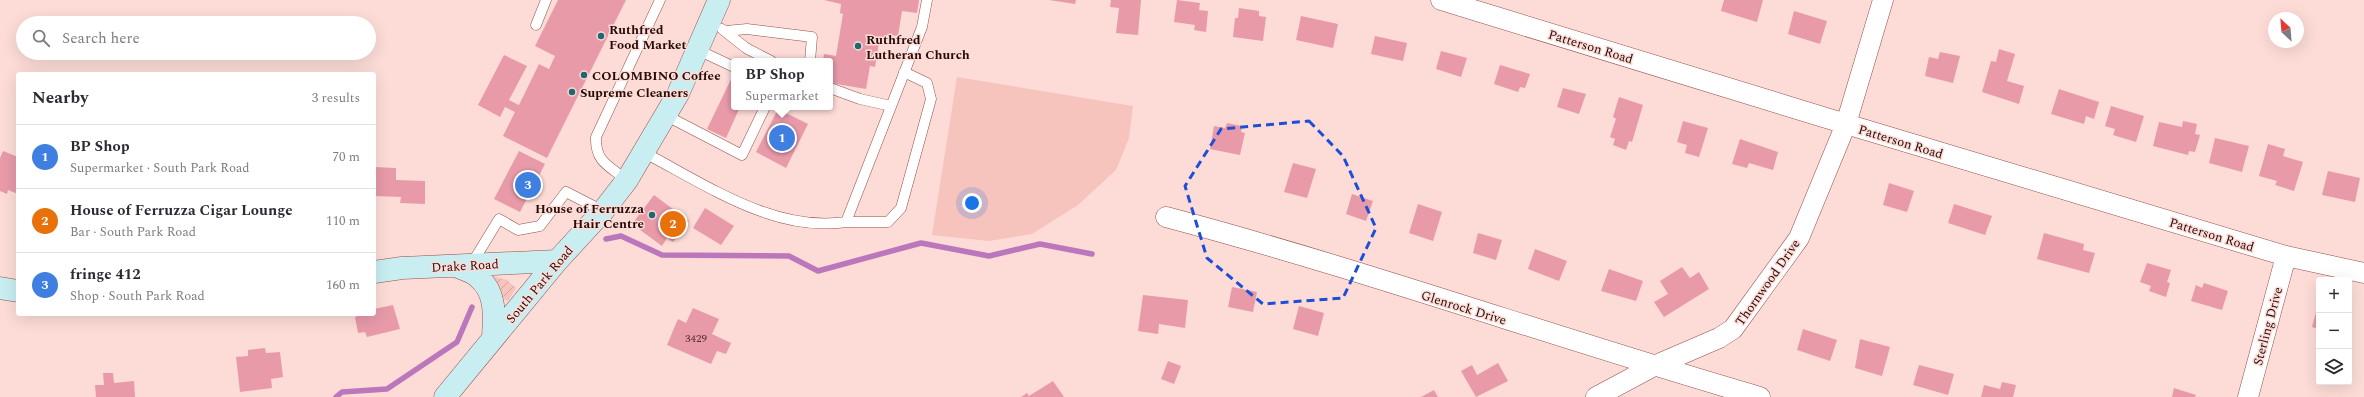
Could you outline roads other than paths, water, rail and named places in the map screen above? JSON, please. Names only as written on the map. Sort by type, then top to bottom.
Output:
[{"type":"main road","name":"South Park Road","points":[[445,397],[557,261],[602,211],[627,180],[665,115],[698,50],[718,27],[719,0]]},
{"type":"main road","name":"Drake Road","points":[[376,272],[402,268],[557,261]]},
{"type":"main road","points":[[463,266],[478,276],[488,289],[495,307],[494,338]]},
{"type":"main road","points":[[0,288],[16,291]]},
{"type":"street","name":"Patterson Road","points":[[1441,0],[1846,124],[2286,256],[2364,273]]},
{"type":"street","name":"Thornwood Drive","points":[[1596,397],[1654,366],[1719,338],[1733,329],[1799,238],[1846,124],[1883,0]]},
{"type":"street","name":"Glenrock Drive","points":[[1166,217],[1249,239],[1654,366],[1760,397]]},
{"type":"street","name":"Sterling Drive","points":[[2248,397],[2286,256]]},
{"type":"lane","points":[[536,25],[546,0]]},
{"type":"lane","points":[[627,180],[599,159],[595,150],[596,137],[660,0]]},
{"type":"lane","points":[[846,222],[922,27],[927,0]]},
{"type":"lane","points":[[718,27],[746,48],[765,58]]},
{"type":"lane","points":[[718,27],[812,37],[810,58]]},
{"type":"lane","points":[[698,50],[731,65]]},
{"type":"lane","points":[[643,152],[751,207],[804,224],[888,222],[902,208],[931,99],[926,83],[904,72]]},
{"type":"lane","points":[[833,89],[860,99],[892,106]]},
{"type":"lane","points":[[665,115],[742,155],[764,110]]},
{"type":"lane","points":[[463,266],[499,219],[518,230],[540,226],[566,192],[602,211]]},
{"type":"waterway","points":[[606,239],[621,236],[662,255],[789,256],[818,271],[921,243],[989,256],[1040,244],[1092,254]]},
{"type":"waterway","points":[[336,397],[342,392],[387,389],[457,342],[472,307]]},
{"type":"place","name":"Ruthfred Food Market","points":[[601,36]]},
{"type":"place","name":"Ruthfred Lutheran Church","points":[[858,46]]},
{"type":"place","name":"COLOMBINO Coffee","points":[[584,75]]},
{"type":"place","name":"Supreme Cleaners","points":[[572,92]]},
{"type":"place","name":"BP Shop","points":[[782,138]]},
{"type":"place","name":"fringe 412","points":[[528,185]]},
{"type":"place","name":"House of Ferruzza Hair Centre","points":[[652,215]]},
{"type":"place","name":"House of Ferruzza Cigar Lounge","points":[[673,224]]}]
